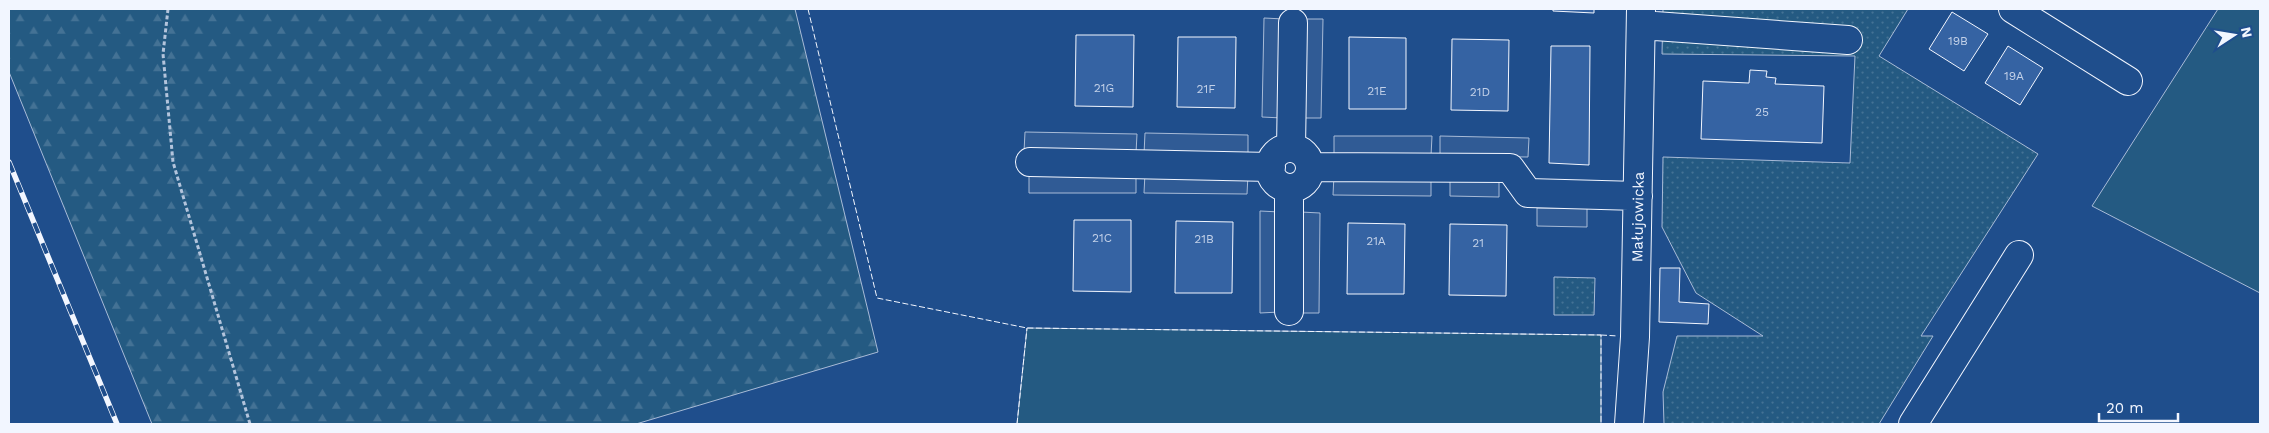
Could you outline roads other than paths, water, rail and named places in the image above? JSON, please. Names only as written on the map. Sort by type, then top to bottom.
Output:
[{"type":"street","points":[[2013,9],[2128,81]]},
{"type":"street","points":[[1641,17],[1848,40]]},
{"type":"street","name":"Małujowicka","points":[[1629,424],[1635,337],[1641,17]]},
{"type":"street","points":[[1291,148],[1293,23]]},
{"type":"street","points":[[1291,148],[1304,154],[1310,167],[1302,184],[1289,188],[1278,184],[1274,179],[1271,168],[1275,156],[1285,149],[1291,148]]},
{"type":"street","points":[[1030,162],[1271,168]]},
{"type":"street","points":[[1310,167],[1510,168],[1528,193],[1638,196]]},
{"type":"street","points":[[1289,188],[1289,311]]},
{"type":"street","points":[[1913,424],[2019,255]]},
{"type":"railway","points":[[9,162],[117,424]]}]
